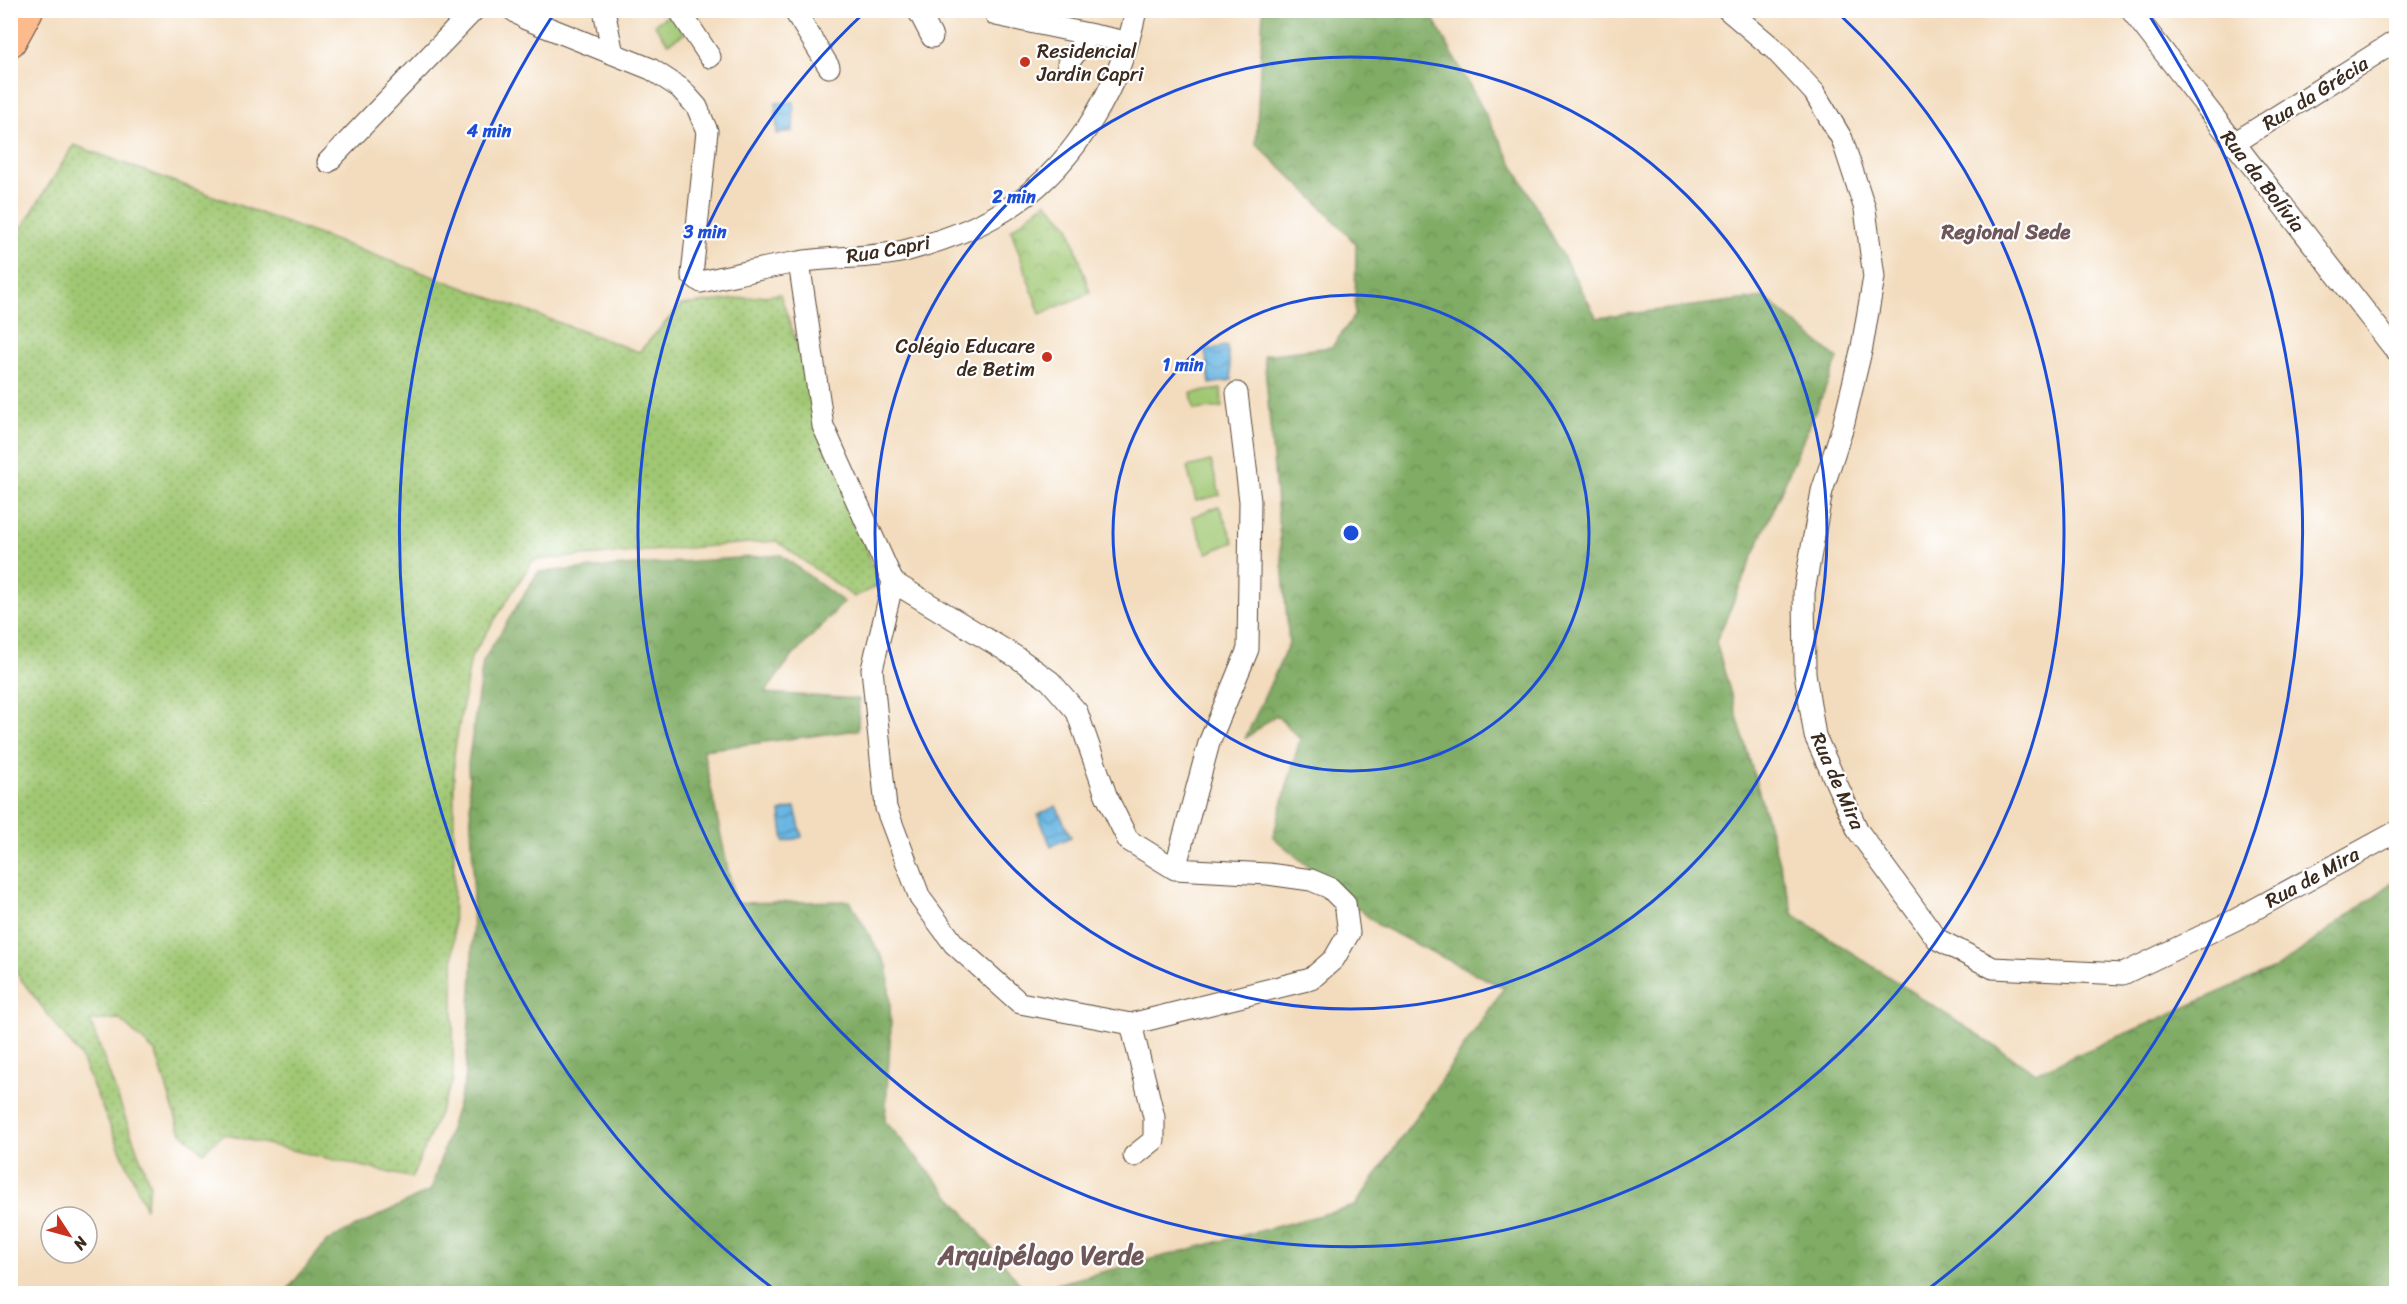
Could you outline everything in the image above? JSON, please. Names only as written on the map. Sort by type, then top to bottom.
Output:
[{"type":"highway","points":[[10,41],[27,10]]},
{"type":"street","points":[[328,162],[474,10]]},
{"type":"street","points":[[519,15],[547,10]]},
{"type":"street","points":[[604,10],[613,54]]},
{"type":"street","points":[[679,10],[710,57]]},
{"type":"street","points":[[794,10],[829,67]]},
{"type":"street","points":[[918,10],[932,37]]},
{"type":"street","name":"Rua Capri","points":[[613,54],[651,69],[680,88],[697,107],[706,131],[692,275],[701,282],[799,262],[905,250],[951,236],[992,218],[1017,202],[1076,144],[1104,102],[1127,42],[1136,10]]},
{"type":"street","name":"Rua de Mira","points":[[1728,10],[1775,50],[1814,92],[1842,139],[1865,209],[1874,277],[1862,347],[1843,426],[1822,491],[1804,592],[1805,673],[1815,736],[1858,831],[1937,939],[1993,968],[2123,975],[2235,920],[2397,832]]},
{"type":"street","name":"Rua da Bolívia","points":[[2131,10],[2233,144],[2397,351]]},
{"type":"street","points":[[519,15],[613,54]]},
{"type":"street","points":[[996,15],[1040,36],[1089,35],[1127,42]]},
{"type":"street","points":[[1068,63],[1089,35]]},
{"type":"street","name":"Rua da Grécia","points":[[2233,144],[2397,41]]},
{"type":"street","points":[[799,262],[823,426],[893,582],[1018,658],[1050,681],[1077,712],[1106,795],[1128,840],[1175,869],[1268,874],[1311,880],[1330,888],[1345,903],[1348,933],[1334,959],[1311,979],[1131,1024],[1020,1003],[954,944],[920,898],[886,808],[872,669],[893,582]]},
{"type":"street","points":[[1175,869],[1209,743],[1248,649],[1250,501],[1237,393]]},
{"type":"street","points":[[1131,1024],[1154,1117],[1154,1140],[1149,1147],[1134,1156]]},
{"type":"green space","points":[[1263,11],[1429,11],[1597,318],[1764,297],[1838,359],[1716,642],[1794,915],[2036,1073],[2281,965],[2396,880],[2396,1293],[284,1294],[327,1241],[431,1190],[465,1081],[472,975],[473,864],[468,764],[483,661],[538,572],[781,555],[844,602],[789,660],[765,693],[859,699],[858,730],[703,750],[735,903],[850,901],[888,968],[891,1026],[885,1121],[962,1210],[1026,1292],[1355,1206],[1504,988],[1378,925],[1273,837],[1300,739],[1276,715],[1245,739],[1289,643],[1264,355],[1332,347],[1355,315],[1356,244],[1317,202],[1256,144]]},
{"type":"green space","points":[[673,13],[684,34],[668,43],[654,24]]},
{"type":"green space","points":[[74,145],[639,352],[681,305],[780,294],[879,585],[854,597],[776,541],[533,560],[471,657],[454,754],[453,1080],[412,1178],[223,1134],[203,1152],[180,1131],[156,1053],[119,1019],[90,1021],[150,1185],[145,1207],[80,1056],[19,977],[10,954],[10,247]]},
{"type":"green space","points":[[1046,202],[1069,226],[1090,293],[1040,314],[1011,230]]},
{"type":"green space","points":[[1221,389],[1222,407],[1194,410],[1191,393]]},
{"type":"green space","points":[[1211,461],[1220,495],[1196,501],[1187,467]]},
{"type":"green space","points":[[1219,506],[1234,542],[1207,553],[1192,517]]},
{"type":"water","points":[[794,102],[793,131],[777,134],[776,103]]},
{"type":"water","points":[[1227,346],[1232,380],[1210,384],[1205,350]]},
{"type":"water","points":[[1056,806],[1071,837],[1051,846],[1038,815]]},
{"type":"water","points":[[795,807],[802,837],[784,842],[780,812]]},
{"type":"place","name":"Residencial Jardin Capri","points":[[1025,62]]},
{"type":"place","name":"Colégio Educare de Betim","points":[[1047,357]]},
{"type":"district","name":"Regional Sede","points":[[2006,232]]},
{"type":"district","name":"Arquipélago Verde","points":[[1041,1255]]}]
